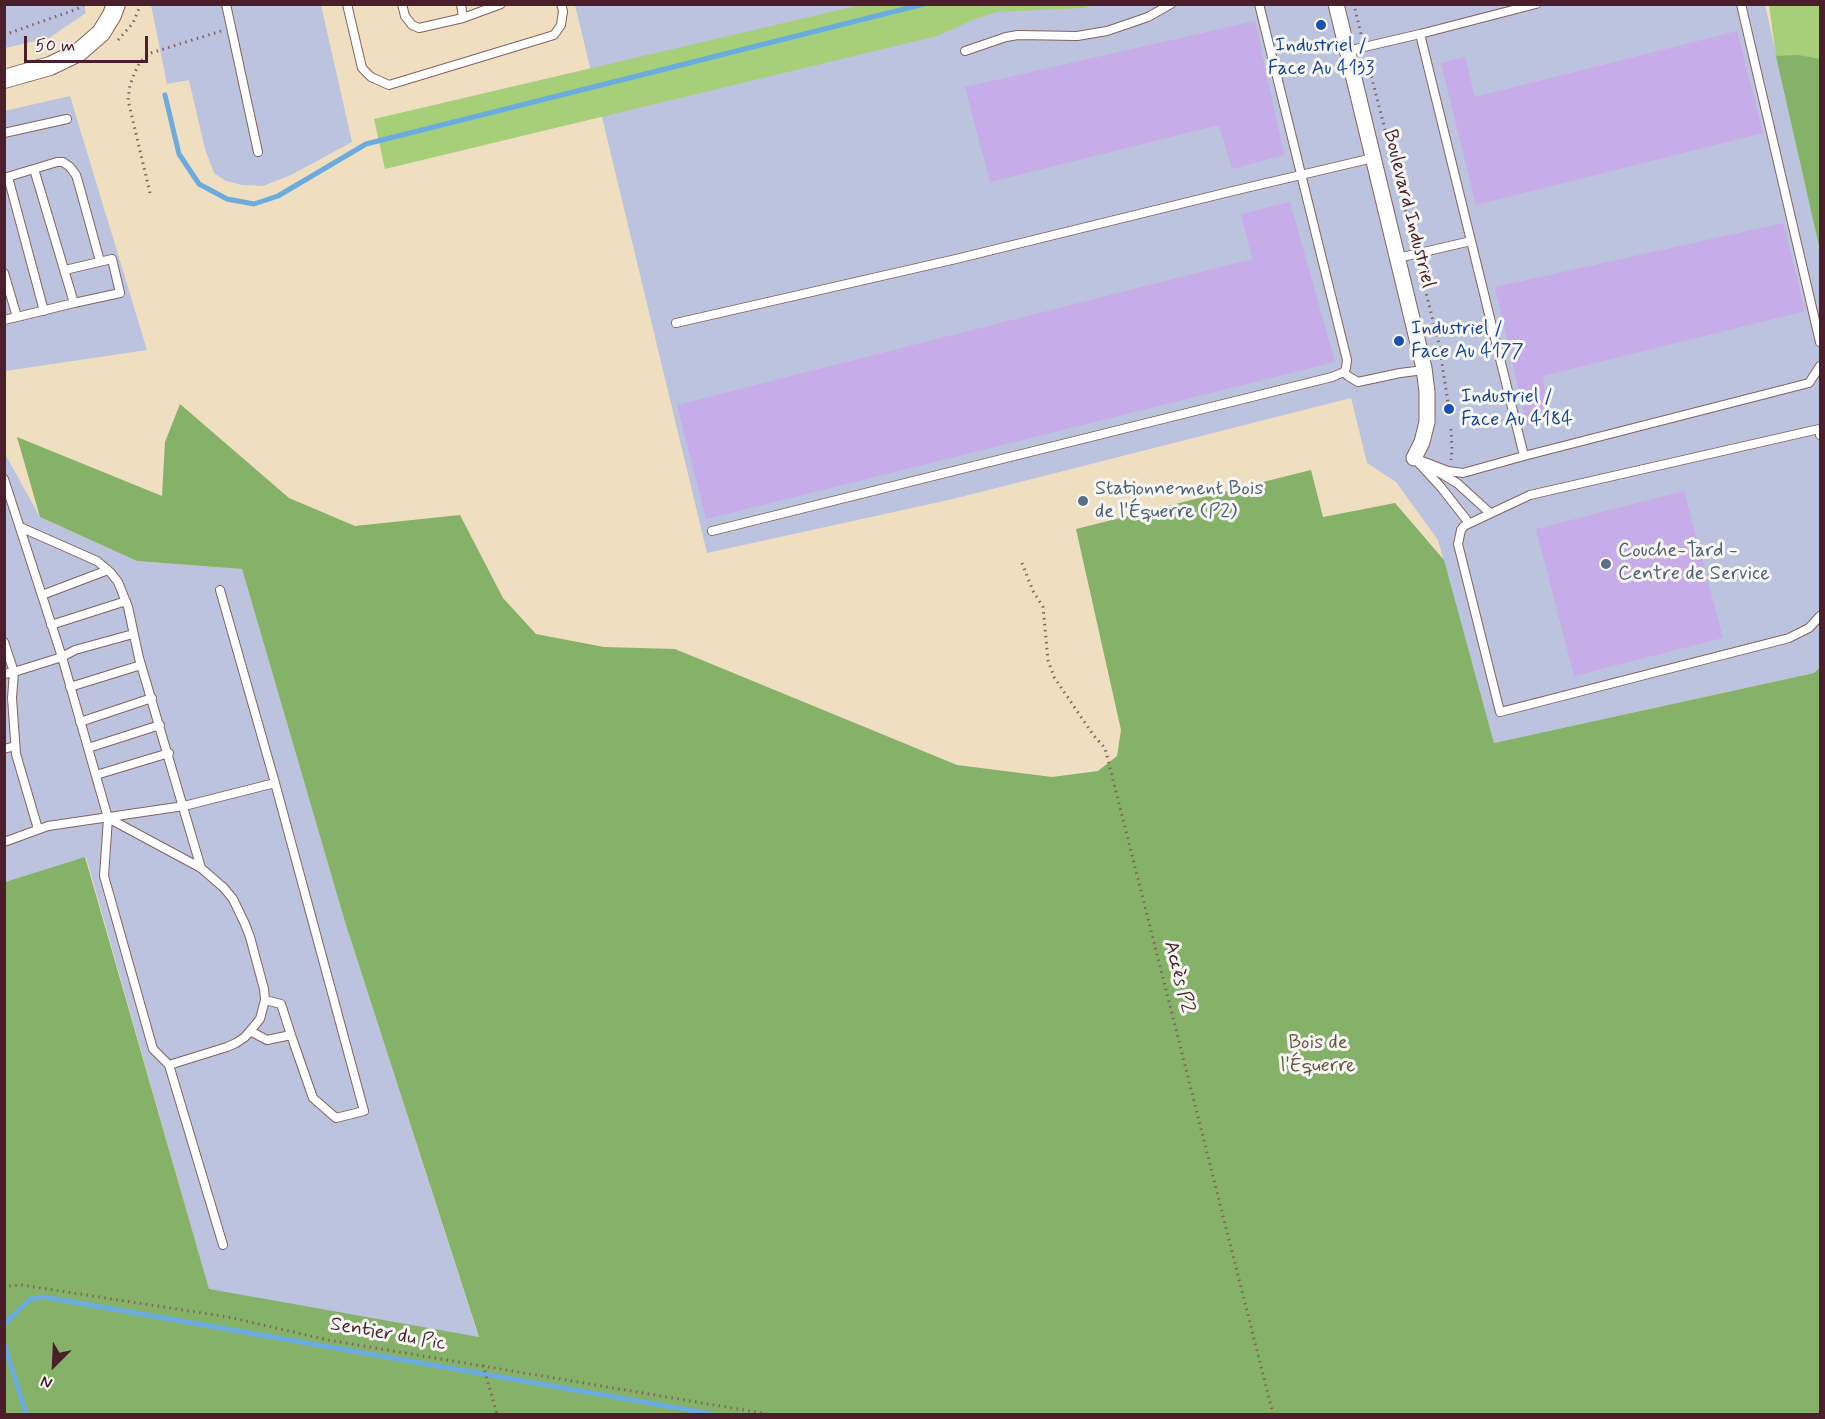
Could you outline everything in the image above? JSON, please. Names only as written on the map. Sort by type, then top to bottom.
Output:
[{"type":"street","points":[[4,79],[40,69],[72,56],[92,42],[108,23],[116,4]]},
{"type":"street","name":"Boulevard Industriel","points":[[1336,4],[1424,370],[1427,422],[1422,442],[1414,458]]},
{"type":"lane","points":[[226,4],[258,152]]},
{"type":"lane","points":[[346,4],[362,68],[371,77],[389,85],[554,35],[561,25],[563,11],[561,4]]},
{"type":"lane","points":[[402,4],[405,16],[412,25],[419,28],[463,18],[501,4]]},
{"type":"lane","points":[[461,4],[463,18]]},
{"type":"lane","points":[[965,51],[1018,35],[1077,36],[1107,31],[1148,17],[1171,4]]},
{"type":"lane","points":[[712,531],[1332,377],[1344,372],[1347,360],[1259,4]]},
{"type":"lane","points":[[1347,51],[1536,4]]},
{"type":"lane","points":[[1741,4],[1821,342]]},
{"type":"lane","points":[[1420,34],[1524,456]]},
{"type":"lane","points":[[4,133],[67,119]]},
{"type":"lane","points":[[676,323],[979,254],[1373,158]]},
{"type":"lane","points":[[44,311],[6,177],[57,162],[63,162],[70,167],[79,184],[100,261]]},
{"type":"lane","points":[[34,169],[74,303]]},
{"type":"lane","points":[[1398,258],[1471,241]]},
{"type":"lane","points":[[4,320],[120,293],[112,259],[64,270]]},
{"type":"lane","points":[[4,273],[16,317]]},
{"type":"lane","points":[[1414,458],[1448,471],[1463,472],[1809,383],[1821,366]]},
{"type":"lane","points":[[1344,372],[1358,382],[1424,370]]},
{"type":"lane","points":[[1821,435],[1819,429],[1517,500],[1469,523],[1461,530],[1459,548],[1500,712],[1789,638],[1809,628],[1821,616]]},
{"type":"lane","points":[[1414,458],[1457,483],[1490,513]]},
{"type":"lane","points":[[1414,458],[1469,523]]},
{"type":"lane","points":[[4,479],[8,505],[20,527],[62,657],[108,818],[104,876],[153,1049],[170,1065],[222,1245]]},
{"type":"lane","points":[[20,527],[97,561],[118,582],[126,601],[141,664],[201,868]]},
{"type":"lane","points":[[42,595],[108,570]]},
{"type":"lane","points":[[220,590],[364,1111],[336,1118],[313,1098],[281,1004],[265,1000]]},
{"type":"lane","points":[[51,625],[126,601]]},
{"type":"lane","points":[[4,674],[62,657],[75,650],[133,634]]},
{"type":"lane","points":[[4,642],[14,672],[12,698],[15,746],[38,829]]},
{"type":"lane","points":[[70,687],[141,664]]},
{"type":"lane","points":[[80,722],[152,698]]},
{"type":"lane","points":[[88,748],[160,725]]},
{"type":"lane","points":[[4,749],[15,746]]},
{"type":"lane","points":[[96,775],[169,753]]},
{"type":"lane","points":[[4,842],[38,829],[184,806],[275,783]]},
{"type":"lane","points":[[108,818],[201,868],[224,888],[240,912],[250,937],[264,989],[265,1000],[260,1019],[245,1037],[227,1047],[170,1065]]},
{"type":"lane","points":[[250,1031],[267,1040],[291,1035]]},
{"type":"path","points":[[4,35],[85,4]]},
{"type":"path","points":[[113,44],[133,23],[141,4]]},
{"type":"path","name":"Boulevard Industriel","points":[[1354,4],[1439,344],[1449,409]]},
{"type":"path","points":[[150,193],[128,100],[135,72],[140,62],[151,53],[231,28]]},
{"type":"path","points":[[1451,429],[1452,450]]},
{"type":"path","name":"Accès P2","points":[[1022,563],[1033,591],[1043,607],[1048,660],[1054,677],[1104,748],[1273,1414]]},
{"type":"path","name":"Sentier du Pic","points":[[4,1289],[22,1285],[228,1317],[328,1340],[768,1414]]},
{"type":"path","points":[[483,1365],[497,1414]]},
{"type":"shaded area","points":[[4,5],[84,5],[86,13],[49,38],[5,48]]},
{"type":"shaded area","points":[[151,5],[321,5],[352,142],[291,175],[263,186],[242,185],[226,181],[214,173],[205,149],[189,80],[167,84]]},
{"type":"shaded area","points":[[575,5],[1765,5],[1820,249],[1820,667],[1814,673],[1494,743],[1438,540],[1396,482],[1367,463],[1351,398],[953,499],[707,553]]},
{"type":"shaded area","points":[[70,96],[147,350],[5,371],[4,111]]},
{"type":"shaded area","points":[[4,452],[40,517],[137,561],[242,569],[345,922],[479,1338],[209,1290],[86,857],[5,882]]},
{"type":"green space","points":[[865,4],[1097,5],[1082,8],[997,12],[937,36],[385,169],[374,119]]},
{"type":"green space","points":[[1769,5],[1820,5],[1820,250],[1776,56]]},
{"type":"green space","points":[[1798,55],[1820,59],[1820,250],[1776,56]]},
{"type":"green space","name":"Bois de l'Équerre","points":[[180,404],[289,498],[355,526],[460,515],[503,598],[536,634],[604,647],[675,649],[957,765],[1052,777],[1098,771],[1117,756],[1121,730],[1076,529],[1311,470],[1323,517],[1395,503],[1444,560],[1494,743],[1814,673],[1820,667],[1820,1414],[5,1414],[5,882],[85,857],[209,1289],[479,1337],[345,922],[242,569],[137,561],[40,517],[17,437],[162,496],[165,442]]},
{"type":"building","points":[[1255,21],[1284,155],[1232,169],[1219,125],[990,182],[965,87]]},
{"type":"building","points":[[1737,31],[1763,133],[1476,205],[1441,63],[1465,57],[1475,97]]},
{"type":"building","points":[[1290,202],[1335,362],[706,519],[677,405],[1252,259],[1241,214]]},
{"type":"building","points":[[1783,223],[1805,311],[1543,376],[1548,422],[1527,426],[1495,287]]},
{"type":"building","points":[[1684,491],[1723,638],[1574,676],[1536,529]]},
{"type":"waterway","points":[[165,95],[179,154],[199,184],[227,199],[254,204],[278,196],[366,144],[924,4]]},
{"type":"waterway","points":[[4,1324],[30,1299],[44,1297],[712,1414]]},
{"type":"waterway","points":[[4,1343],[26,1414]]},
{"type":"place","name":"Industriel / Face Au 4133","points":[[1321,25]]},
{"type":"place","name":"Industriel / Face Au 4177","points":[[1399,341]]},
{"type":"place","name":"Industriel / Face Au 4184","points":[[1449,409]]},
{"type":"place","name":"Stationnement Bois de l'Équerre (P2)","points":[[1083,501]]},
{"type":"place","name":"Couche-Tard - Centre de Service","points":[[1606,564]]}]
